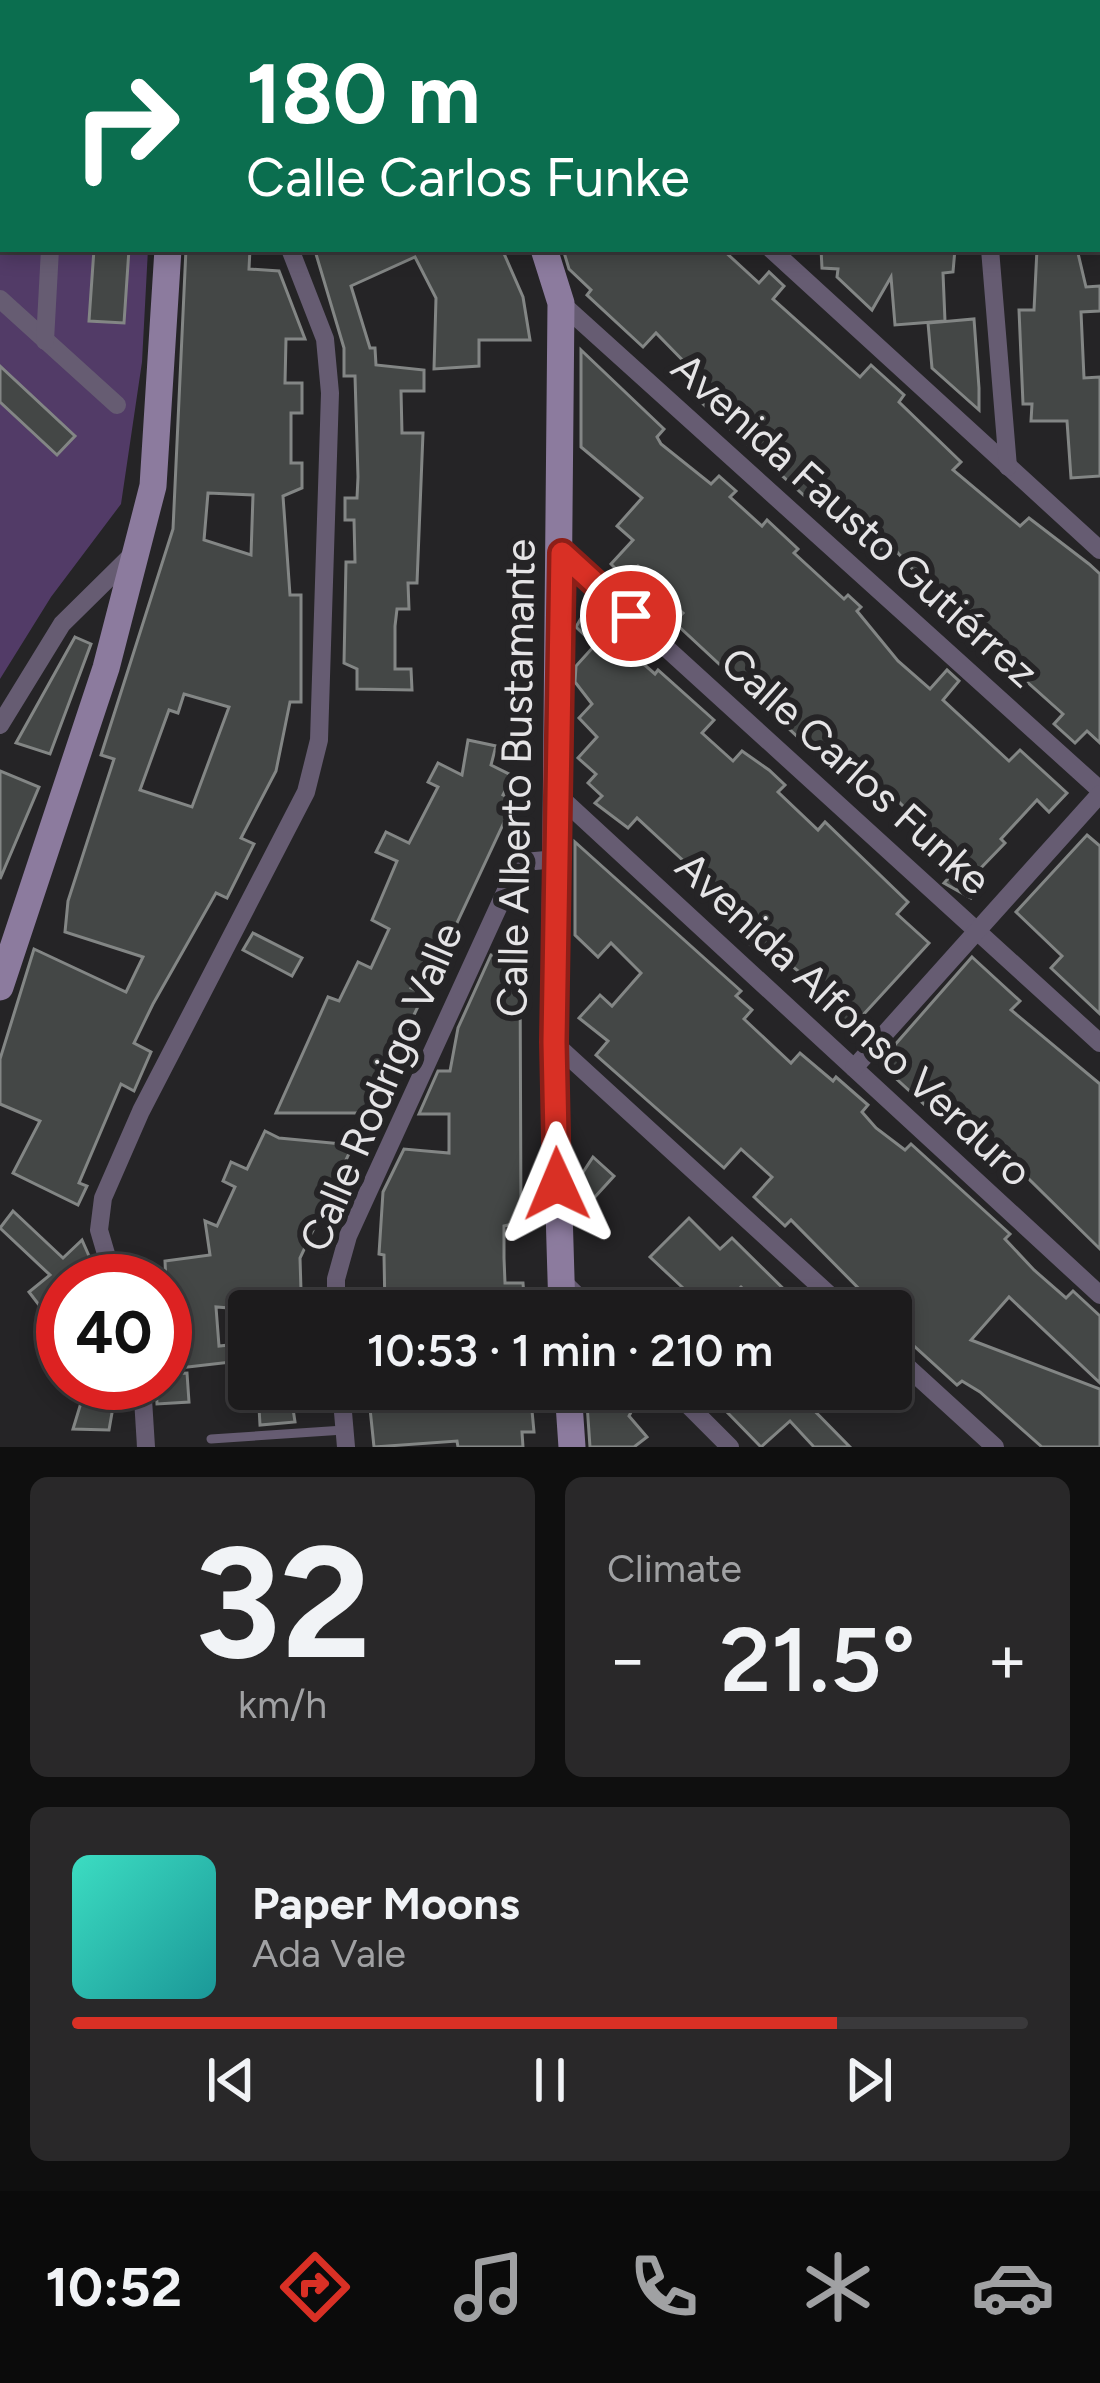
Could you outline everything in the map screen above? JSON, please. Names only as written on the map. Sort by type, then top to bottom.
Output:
[{"type":"street","points":[[45,341],[50,252]]},
{"type":"street","points":[[0,987],[100,686],[153,486],[169,252]]},
{"type":"street","points":[[106,1254],[99,1230],[103,1198],[142,1111],[307,791],[319,740],[330,393],[325,339],[291,252]]},
{"type":"street","name":"Calle Alberto Bustamante","points":[[545,252],[562,303],[554,1042],[561,1290]]},
{"type":"street","points":[[774,252],[1100,550]]},
{"type":"street","points":[[990,252],[1007,467]]},
{"type":"street","points":[[0,299],[117,405]]},
{"type":"street","name":"Avenida Fausto Gutiérrez","points":[[562,303],[1100,792]]},
{"type":"street","points":[[0,725],[62,624],[136,550]]},
{"type":"street","name":"Calle Carlos Funke","points":[[562,553],[1100,1043]]},
{"type":"street","points":[[854,1068],[1100,792]]},
{"type":"street","name":"Avenida Alfonso Verduro","points":[[560,797],[1100,1294]]},
{"type":"street","name":"Calle Rodrigo Valle","points":[[336,1290],[348,1236],[508,886],[524,862],[557,859]]},
{"type":"street","points":[[554,1042],[824,1290]]},
{"type":"street","points":[[560,1279],[571,1290]]},
{"type":"street","points":[[912,1371],[995,1447]]},
{"type":"street","points":[[144,1410],[146,1447]]},
{"type":"street","points":[[569,1410],[572,1447]]},
{"type":"street","points":[[693,1410],[730,1447]]},
{"type":"lane","points":[[211,1439],[345,1439]]},
{"type":"shaded area","points":[[0,252],[148,252],[142,362],[121,504],[51,597],[0,679]]},
{"type":"building","points":[[94,252],[129,252],[124,323],[89,321]]},
{"type":"building","points":[[186,252],[250,252],[249,269],[279,271],[305,339],[286,339],[285,383],[302,383],[302,413],[291,413],[291,463],[302,463],[302,488],[283,496],[290,595],[301,595],[301,702],[290,702],[276,771],[241,838],[254,844],[227,898],[216,893],[153,1004],[134,1043],[151,1052],[134,1091],[121,1084],[79,1183],[87,1186],[78,1205],[13,1173],[40,1121],[0,1104],[0,1059],[34,949],[126,992],[143,957],[65,932],[68,901],[114,759],[101,755],[173,529]],"holes":[[[208,493],[253,495],[251,555],[204,540]],[[184,694],[229,707],[192,807],[140,790],[169,710],[178,713]]]},
{"type":"building","points":[[503,252],[523,297],[530,340],[479,340],[479,366],[434,369],[436,298],[415,257],[351,286],[370,348],[375,348],[376,365],[424,370],[424,391],[401,391],[402,433],[423,433],[417,583],[408,583],[409,609],[397,609],[395,626],[395,669],[411,669],[412,690],[357,689],[357,669],[344,663],[346,562],[355,562],[354,520],[345,520],[345,498],[357,498],[355,376],[344,376],[344,348],[316,254]]},
{"type":"building","points":[[564,252],[725,252],[759,283],[769,272],[784,286],[773,299],[860,377],[871,365],[904,395],[899,402],[961,462],[953,470],[1020,526],[1029,518],[1100,574],[1100,743],[1087,731],[1075,743],[1054,724],[1063,714],[960,622],[897,552],[891,558],[838,510],[835,513],[814,495],[809,500],[688,390],[699,377],[656,333],[643,347],[587,295],[591,290],[569,269]]},
{"type":"building","points":[[821,252],[955,252],[953,272],[943,273],[945,321],[895,325],[891,277],[872,310],[837,277],[838,269],[822,268]]},
{"type":"building","points":[[1037,252],[1078,252],[1086,287],[1100,286],[1100,311],[1081,312],[1084,378],[1100,377],[1100,476],[1071,478],[1067,421],[1031,421],[1032,404],[1023,404],[1019,310],[1034,310]]},
{"type":"building","points":[[974,319],[979,410],[932,368],[928,323]]},
{"type":"building","points":[[581,350],[664,429],[657,437],[661,444],[711,484],[719,476],[736,491],[730,497],[762,526],[767,520],[798,549],[794,553],[844,599],[848,595],[861,607],[857,611],[898,661],[930,689],[947,670],[959,681],[943,700],[1009,761],[1020,750],[1067,793],[1049,812],[1037,800],[1001,839],[1005,843],[977,872],[986,881],[971,898],[944,883],[954,872],[916,837],[925,828],[885,788],[858,766],[845,781],[674,622],[683,613],[667,599],[670,595],[638,566],[626,579],[611,564],[633,540],[617,526],[642,498],[581,447]]},
{"type":"building","points":[[0,366],[75,436],[57,455],[0,402]]},
{"type":"building","points":[[587,608],[610,628],[598,642],[607,632],[655,674],[658,670],[714,720],[702,733],[733,761],[742,751],[769,770],[785,785],[778,792],[818,830],[825,822],[908,902],[897,914],[929,943],[852,1027],[822,1003],[829,996],[792,966],[784,975],[736,932],[744,924],[724,908],[729,903],[637,818],[628,828],[595,803],[602,796],[588,783],[596,774],[578,758],[597,737],[579,718],[592,704],[575,682],[576,666],[595,645],[576,627]]},
{"type":"building","points":[[75,637],[91,644],[50,754],[16,743]]},
{"type":"building","points":[[468,740],[496,746],[491,765],[513,776],[503,795],[514,801],[442,955],[430,949],[411,988],[424,994],[367,1113],[276,1113],[328,997],[339,1001],[358,962],[371,968],[389,929],[372,920],[397,861],[376,852],[386,832],[409,843],[438,787],[428,782],[438,763],[462,775]]},
{"type":"building","points":[[0,771],[39,787],[0,879]]},
{"type":"building","points":[[1087,835],[1100,846],[1100,1014],[1051,968],[1062,956],[1016,912]]},
{"type":"building","points":[[575,842],[741,991],[736,996],[752,1010],[744,1019],[791,1063],[800,1053],[833,1081],[836,1077],[868,1105],[862,1112],[876,1128],[905,1150],[911,1144],[1010,1234],[1005,1239],[1034,1270],[1066,1298],[1073,1291],[1100,1316],[1100,1383],[1009,1297],[971,1340],[1100,1389],[1100,1447],[1042,1447],[980,1392],[962,1381],[957,1385],[912,1344],[912,1290],[860,1290],[791,1220],[785,1226],[754,1197],[772,1177],[741,1149],[724,1168],[596,1055],[608,1041],[579,1018],[600,995],[612,1006],[641,973],[611,943],[598,957],[575,935]]},
{"type":"building","points":[[253,933],[302,958],[292,976],[243,950]]},
{"type":"building","points":[[491,955],[520,959],[521,1222],[504,1226],[504,1258],[505,1283],[523,1283],[524,1290],[385,1290],[384,1255],[379,1254],[383,1192],[404,1149],[449,1153],[449,1114],[419,1114],[438,1071],[450,1071],[458,1028]]},
{"type":"building","points":[[972,957],[1020,1001],[1011,1010],[1100,1084],[1100,1249],[984,1135],[934,1095],[925,1105],[879,1063]]},
{"type":"building","points":[[265,1131],[279,1138],[353,1145],[300,1258],[301,1290],[228,1290],[228,1308],[216,1307],[219,1346],[228,1345],[228,1362],[192,1366],[192,1257],[210,1255],[205,1221],[217,1226],[235,1187],[223,1181],[231,1162],[247,1169]]},
{"type":"building","points":[[593,1157],[614,1176],[593,1199],[576,1183]]},
{"type":"building","points":[[13,1211],[59,1254],[36,1254],[36,1262],[0,1228]]},
{"type":"building","points":[[689,1218],[720,1249],[732,1238],[785,1290],[679,1290],[682,1287],[650,1257]]},
{"type":"building","points":[[82,1240],[88,1254],[67,1254]]},
{"type":"building","points":[[79,1410],[112,1410],[109,1430],[73,1429]]},
{"type":"building","points":[[259,1410],[293,1410],[295,1422],[260,1425]]},
{"type":"building","points":[[370,1410],[532,1410],[534,1432],[522,1432],[523,1447],[458,1447],[457,1441],[374,1447]]},
{"type":"building","points":[[587,1410],[632,1410],[629,1416],[647,1437],[634,1447],[590,1447]]},
{"type":"building","points":[[725,1410],[814,1410],[850,1447],[814,1447],[790,1421],[761,1447]]},
{"type":"route","points":[[557,1184],[554,1042],[562,553],[631,616]]}]
